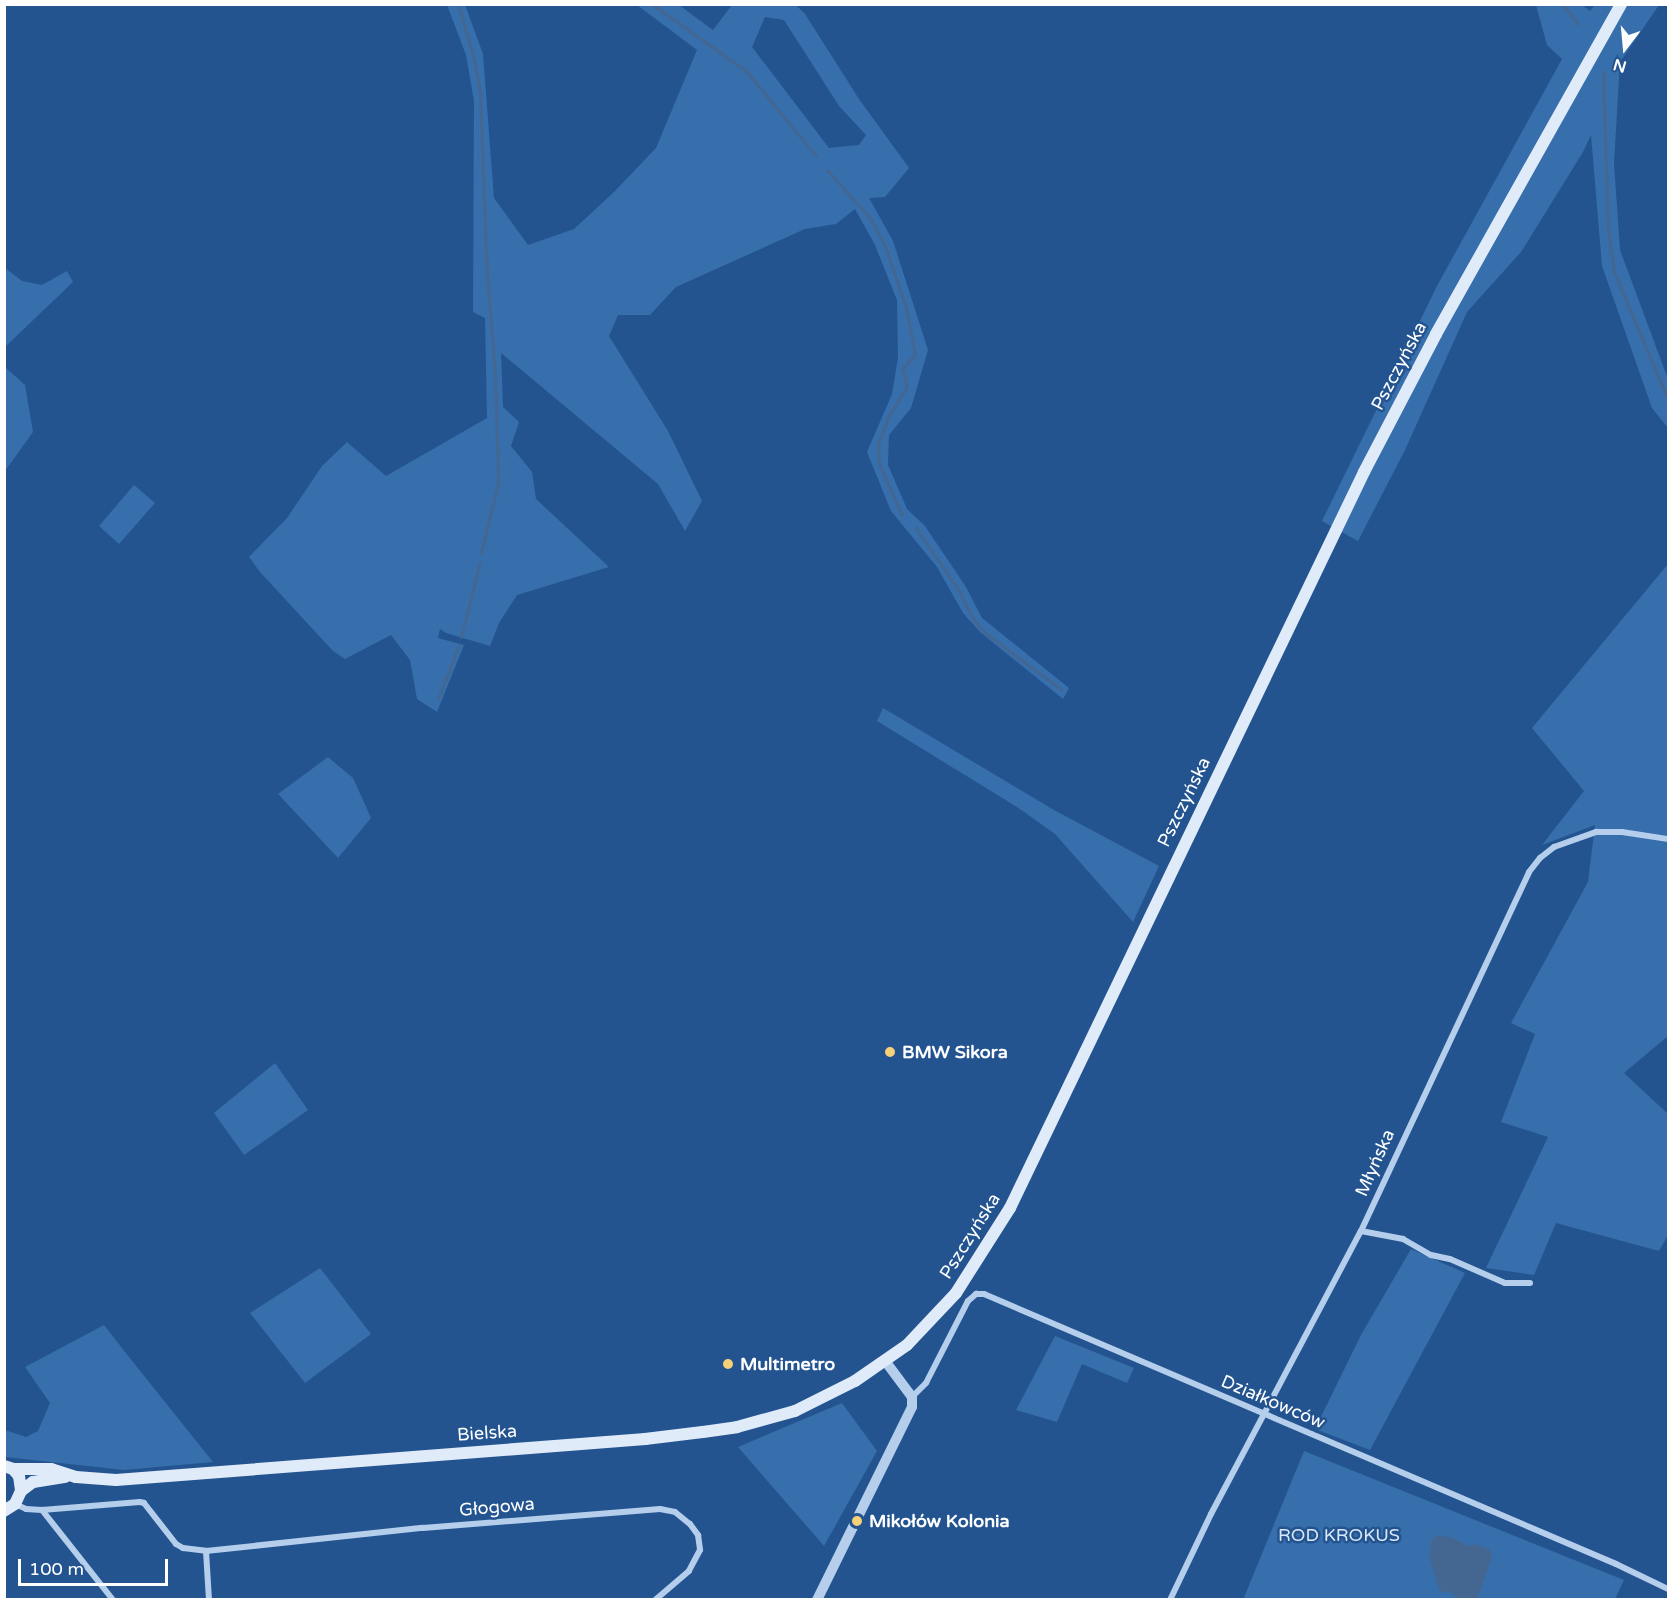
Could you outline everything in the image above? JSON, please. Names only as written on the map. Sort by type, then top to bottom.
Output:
[{"type":"main road","name":"Pszczyńska","points":[[886,1362],[924,1329],[950,1300],[1005,1217],[1364,472],[1447,314],[1621,4]]},
{"type":"main road","name":"Bielska","points":[[21,1491],[42,1479],[76,1477],[116,1480],[220,1473],[704,1432],[737,1427],[795,1411],[838,1390],[886,1362]]},
{"type":"main road","name":"Bielska","points":[[9,1468],[51,1469],[76,1477]]},
{"type":"main road","points":[[4,1512],[15,1504],[21,1491],[19,1476],[9,1468]]},
{"type":"street","name":"Młyńska","points":[[1170,1599],[1263,1415],[1361,1231],[1472,989],[1529,872],[1540,858],[1554,847],[1596,832],[1622,832],[1668,839]]},
{"type":"street","points":[[1361,1231],[1403,1239],[1431,1255],[1450,1259],[1505,1283],[1530,1283]]},
{"type":"street","name":"Działkowców","points":[[912,1397],[926,1383],[969,1301],[980,1294],[1049,1321],[1263,1415],[1606,1560],[1668,1589]]},
{"type":"street","points":[[817,1599],[910,1413],[912,1397],[886,1362]]},
{"type":"street","name":"Głogowa","points":[[42,1510],[140,1502],[144,1503],[176,1544],[183,1548],[206,1551],[423,1528],[668,1510],[681,1516],[694,1530],[700,1550],[689,1571],[655,1599]]},
{"type":"street","points":[[15,1504],[26,1509],[42,1510],[113,1599]]},
{"type":"street","points":[[206,1551],[209,1599]]},
{"type":"green space","points":[[447,5],[465,5],[483,54],[494,198],[528,245],[574,229],[656,148],[697,50],[637,5],[679,5],[713,30],[732,5],[796,5],[805,14],[859,99],[909,168],[885,197],[869,198],[893,241],[928,350],[911,408],[889,435],[888,465],[907,509],[925,526],[966,587],[982,618],[1069,688],[1063,699],[980,632],[963,613],[937,567],[891,511],[867,452],[892,394],[898,357],[897,300],[875,245],[855,209],[836,224],[805,229],[676,287],[650,315],[618,315],[609,336],[668,431],[702,501],[685,531],[658,484],[501,353],[503,407],[519,422],[511,446],[532,472],[536,499],[609,567],[517,595],[499,623],[490,646],[446,633],[440,629],[438,638],[464,645],[437,712],[417,699],[410,660],[391,635],[345,659],[333,651],[249,557],[287,518],[322,466],[347,442],[386,476],[487,418],[485,318],[473,312],[474,101],[466,55]],"holes":[[[765,17],[784,20],[839,106],[866,135],[859,145],[829,148],[752,47]]]},
{"type":"green space","points":[[1536,5],[1582,5],[1590,11],[1595,5],[1659,5],[1620,62],[1614,163],[1620,250],[1668,379],[1668,428],[1652,408],[1602,266],[1591,135],[1583,152],[1521,252],[1467,312],[1405,450],[1358,541],[1322,521],[1437,286],[1562,59],[1547,45]]},
{"type":"green space","points":[[5,268],[22,281],[42,285],[67,271],[73,282],[5,347]]},
{"type":"green space","points":[[5,367],[25,385],[33,432],[5,471]]},
{"type":"green space","points":[[134,485],[155,503],[119,544],[99,526]]},
{"type":"green space","points":[[1668,564],[1668,1036],[1624,1073],[1668,1114],[1668,1235],[1659,1251],[1556,1223],[1534,1275],[1486,1268],[1548,1137],[1501,1122],[1535,1034],[1511,1023],[1588,882],[1595,825],[1542,845],[1584,791],[1532,728]]},
{"type":"green space","points":[[883,708],[1054,810],[1159,866],[1133,922],[1055,834],[1017,807],[877,721]]},
{"type":"green space","points":[[328,757],[353,778],[371,818],[338,858],[278,794]]},
{"type":"green space","points":[[275,1063],[308,1110],[244,1155],[214,1113]]},
{"type":"green space","points":[[1411,1249],[1465,1273],[1370,1450],[1315,1429],[1361,1335]]},
{"type":"green space","points":[[320,1268],[371,1334],[305,1383],[250,1313]]},
{"type":"green space","points":[[104,1325],[213,1462],[124,1470],[5,1457],[5,1430],[26,1437],[38,1431],[50,1403],[25,1367]]},
{"type":"green space","points":[[1055,1336],[1134,1368],[1127,1383],[1082,1364],[1057,1422],[1016,1410]]},
{"type":"green space","points":[[842,1403],[877,1451],[824,1546],[738,1447]]},
{"type":"green space","name":"ROD KROKUS","points":[[1304,1451],[1624,1580],[1615,1599],[1243,1600]]},
{"type":"shaded area","points":[[1439,1535],[1450,1537],[1469,1546],[1475,1544],[1489,1549],[1492,1555],[1477,1599],[1459,1599],[1451,1593],[1440,1591],[1429,1557],[1432,1539]]},
{"type":"waterway","points":[[458,4],[474,59],[480,94],[487,273],[495,373],[498,483],[481,553]]},
{"type":"waterway","points":[[652,4],[746,71],[816,156]]},
{"type":"waterway","points":[[1562,4],[1578,24]]},
{"type":"waterway","points":[[1603,72],[1608,230],[1614,272],[1668,399]]},
{"type":"waterway","points":[[827,170],[870,218],[885,246],[906,308],[915,354],[902,369],[907,387],[889,415],[878,444],[879,464],[902,515]]},
{"type":"waterway","points":[[916,528],[959,591],[974,620],[984,632],[1062,690]]},
{"type":"waterway","points":[[461,637],[480,562]]},
{"type":"waterway","points":[[438,699],[459,645]]},
{"type":"place","name":"BMW Sikora","points":[[890,1052]]},
{"type":"place","name":"Multimetro","points":[[728,1364]]},
{"type":"place","name":"Mikołów Kolonia","points":[[857,1521]]}]
